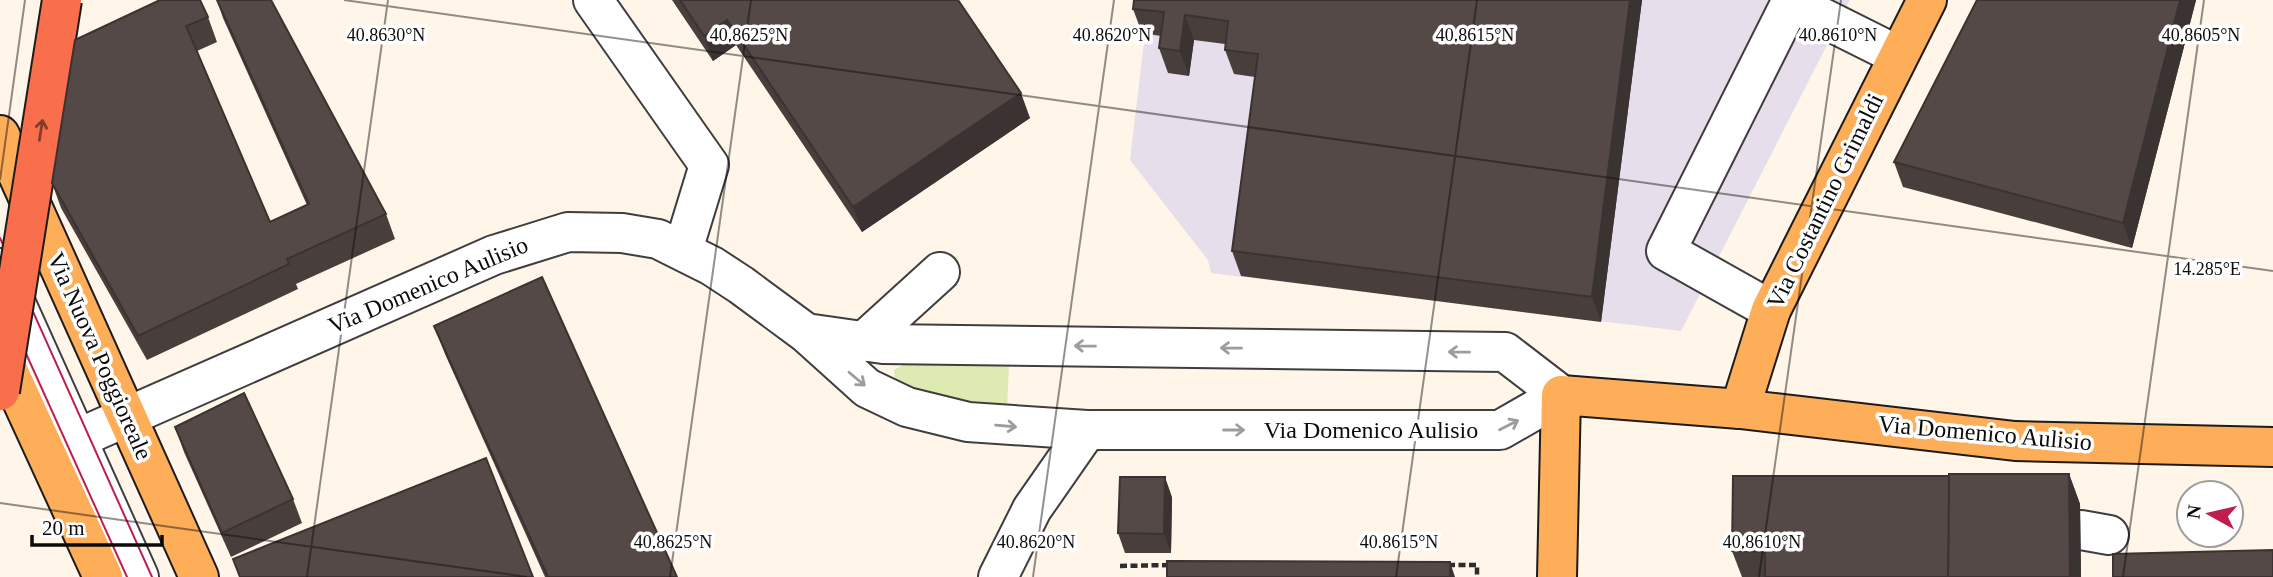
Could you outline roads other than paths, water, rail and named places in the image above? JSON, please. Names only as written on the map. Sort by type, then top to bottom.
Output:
[{"type":"highway","points":[[0,391],[62,0]]},
{"type":"main road","name":"Via Costantino Grimaldi","points":[[1740,409],[1771,310],[1927,0]]},
{"type":"main road","name":"Via Nuova Poggioreale","points":[[0,135],[199,577]]},
{"type":"main road","points":[[0,353],[62,445],[103,577]]},
{"type":"main road","points":[[1557,577],[1561,396]]},
{"type":"main road","name":"Via Domenico Aulisio","points":[[1561,396],[1740,409],[2015,441],[2273,447]]},
{"type":"street","points":[[593,0],[709,165],[683,250]]},
{"type":"street","points":[[1771,310],[1666,251],[1791,2],[1897,55]]},
{"type":"street","name":"Via Domenico Aulisio","points":[[62,445],[532,240],[568,232],[622,233],[658,239],[683,250],[731,279],[806,333],[867,388],[907,407],[968,422],[1087,430],[1500,430],[1561,396],[1505,352],[863,342],[806,333]]},
{"type":"street","points":[[0,268],[62,445],[139,577]]},
{"type":"street","points":[[863,342],[940,272]]},
{"type":"street","points":[[998,577],[1032,509],[1087,430]]},
{"type":"tram line","points":[[0,238],[152,577]]},
{"type":"tram line","points":[[0,296],[127,577]]}]
